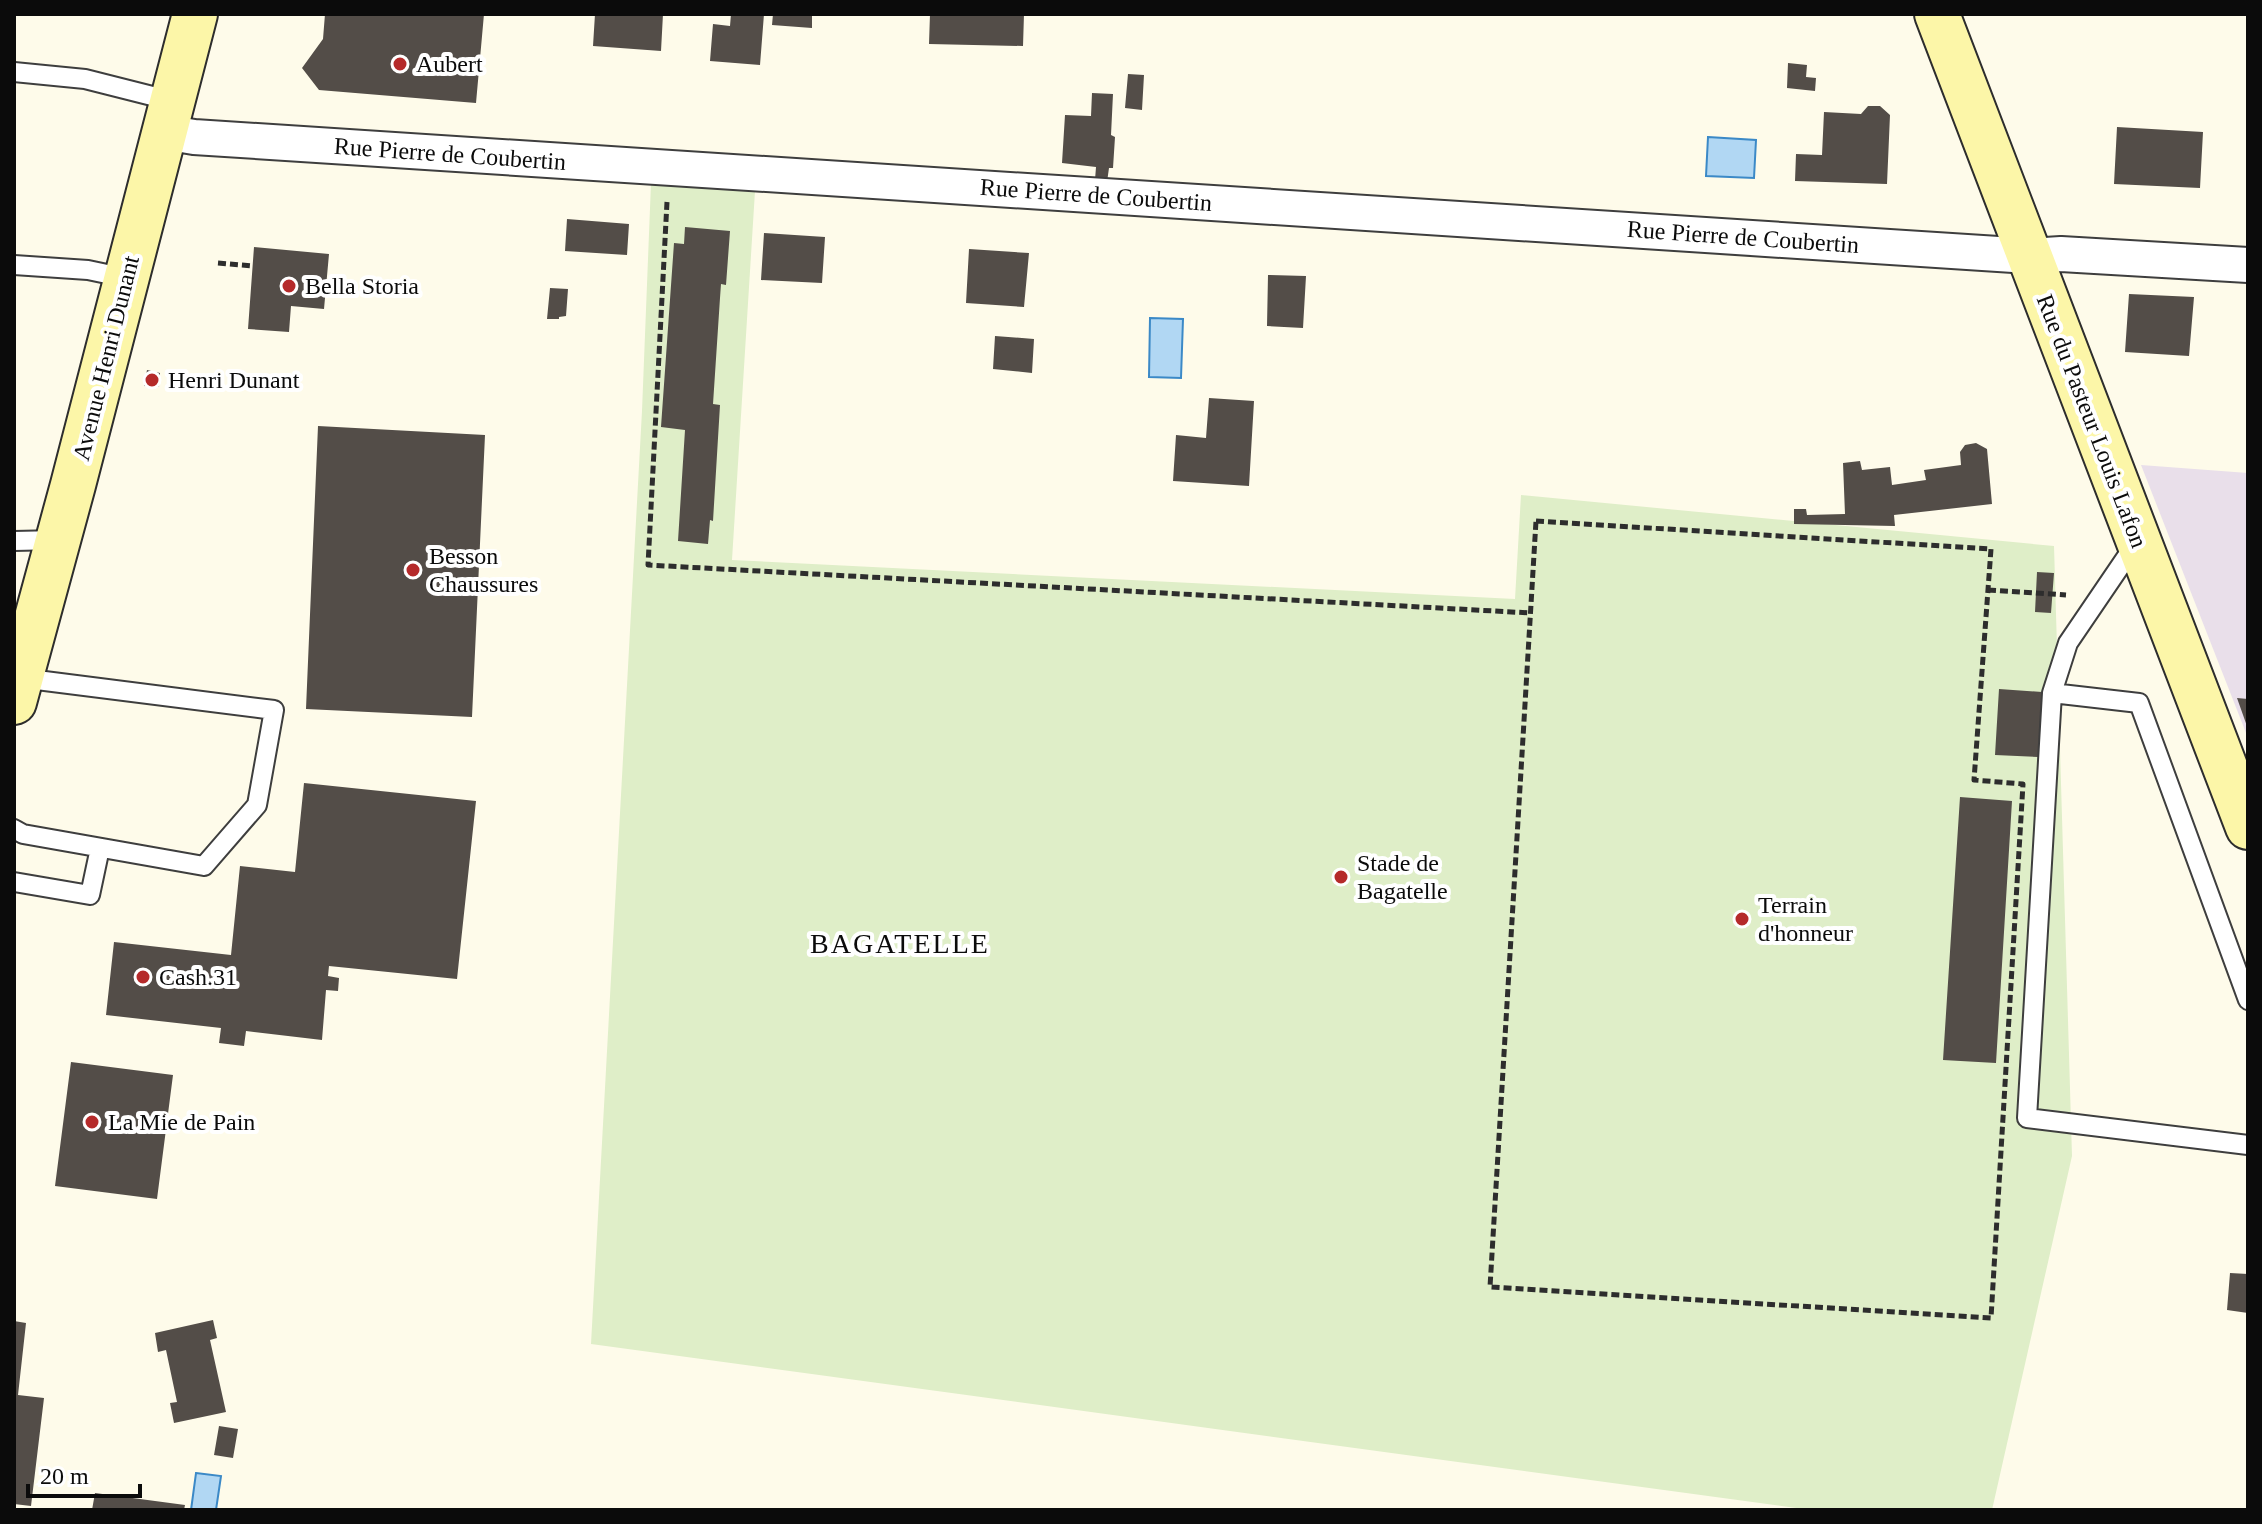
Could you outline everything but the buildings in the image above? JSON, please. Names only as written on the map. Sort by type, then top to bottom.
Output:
[{"type":"main road","name":"Avenue Henri Dunant","points":[[17,690],[195,14]]},
{"type":"main road","name":"Rue du Pasteur Louis Lafon","points":[[1937,14],[2248,827]]},
{"type":"street","name":"Rue Pierre de Coubertin","points":[[168,116],[208,138],[2029,256],[2061,254],[2248,265]]},
{"type":"lane","points":[[14,72],[85,79],[168,116]]},
{"type":"lane","points":[[14,265],[88,270],[126,278]]},
{"type":"lane","points":[[14,541],[58,540]]},
{"type":"lane","points":[[2138,540],[2068,644],[2052,693],[2027,1118],[2248,1145]]},
{"type":"lane","points":[[17,690],[274,710],[257,805],[204,866],[19,832]]},
{"type":"lane","points":[[2052,693],[2139,703],[2248,1000]]},
{"type":"lane","points":[[14,882],[90,895],[100,848]]},
{"type":"path","points":[[668,168],[648,565],[1531,613]]},
{"type":"path","points":[[218,263],[253,266]]},
{"type":"path","points":[[1536,521],[1991,549],[1988,590],[1974,780],[2023,784],[1991,1318],[1490,1287],[1536,521]]},
{"type":"path","points":[[1988,590],[2067,596],[2068,644]]},
{"type":"shaded area","points":[[2141,465],[2248,473],[2248,738]]},
{"type":"green space","name":"Stade de Bagatelle","points":[[651,183],[755,191],[732,560],[1515,599],[1521,495],[2054,546],[2072,1156],[1992,1510],[1811,1510],[591,1344],[642,411]]},
{"type":"water","points":[[1708,137],[1756,140],[1754,178],[1706,176]]},
{"type":"water","points":[[1150,318],[1183,319],[1181,378],[1149,377]]},
{"type":"water","points":[[196,1473],[221,1476],[216,1510],[191,1510]]},
{"type":"place","name":"Aubert","points":[[400,64]]},
{"type":"place","name":"Bella Storia","points":[[289,286]]},
{"type":"place","name":"Henri Dunant","points":[[152,380]]},
{"type":"place","name":"Besson Chaussures","points":[[413,570]]},
{"type":"place","name":"Stade de Bagatelle","points":[[1341,877]]},
{"type":"place","name":"Terrain d'honneur","points":[[1742,919]]},
{"type":"place","name":"Cash.31","points":[[143,977]]},
{"type":"place","name":"La Mie de Pain","points":[[92,1122]]},
{"type":"district","name":"BAGATELLE","points":[[900,943]]}]
